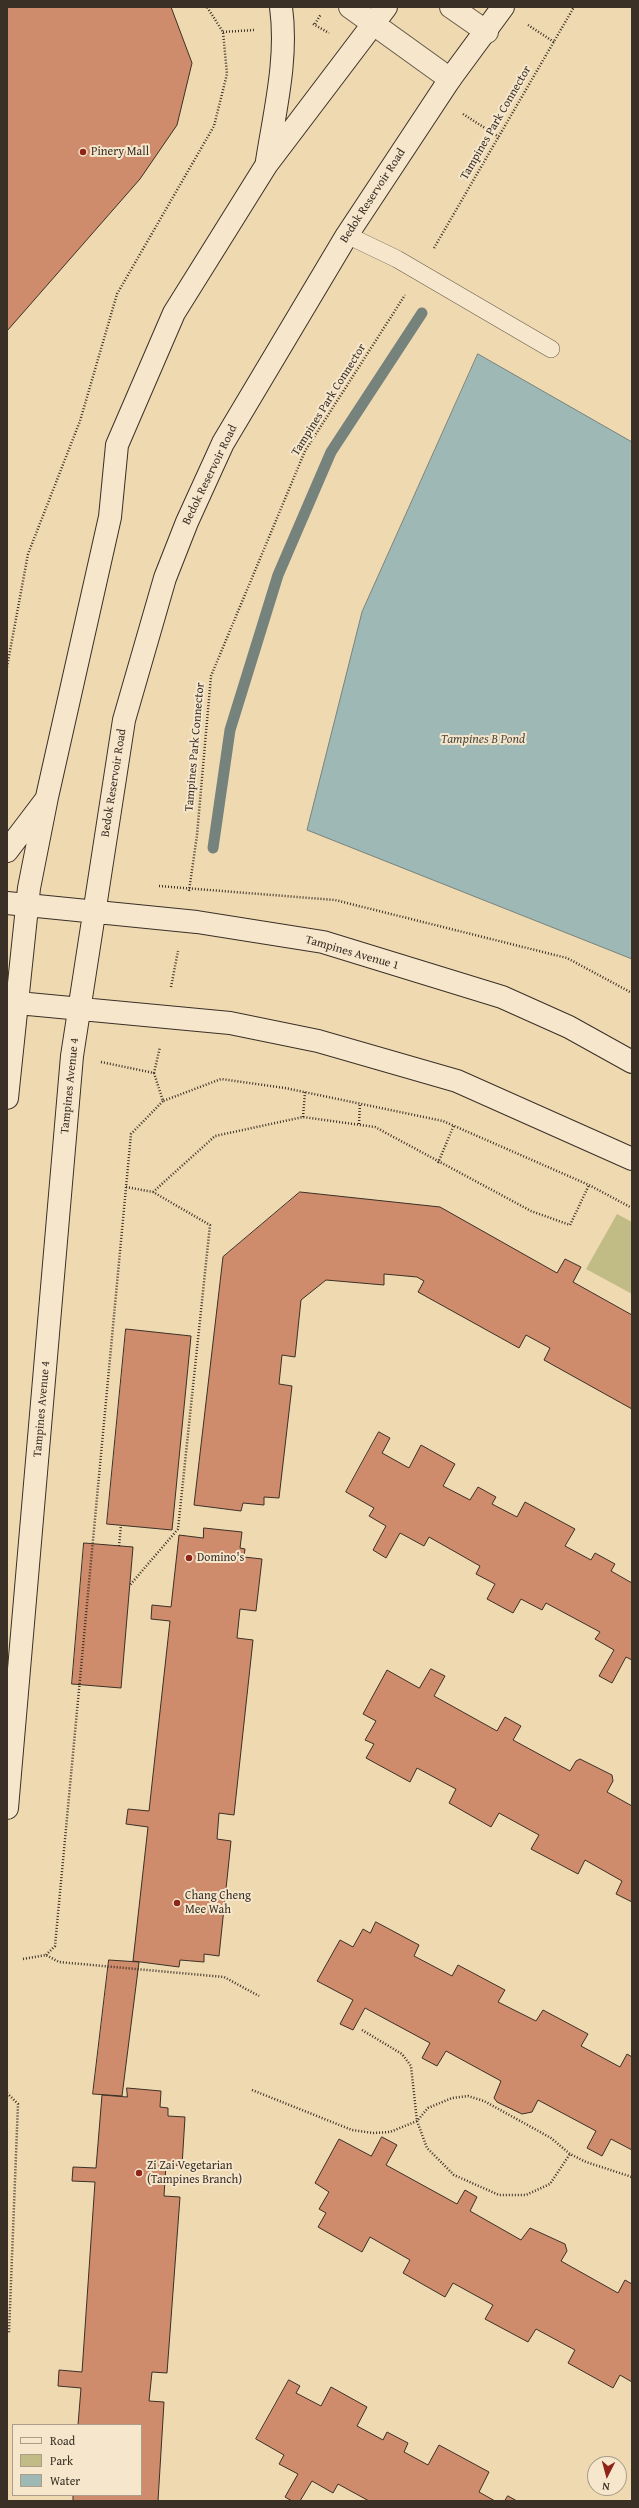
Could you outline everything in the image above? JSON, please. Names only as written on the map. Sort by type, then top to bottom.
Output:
[{"type":"main road","points":[[267,164],[282,65],[284,27],[281,7]]},
{"type":"main road","points":[[350,7],[380,15],[450,78]]},
{"type":"main road","points":[[451,7],[487,32]]},
{"type":"main road","name":"Bedok Reservoir Road","points":[[79,1010],[93,911],[124,720],[165,578],[186,522],[223,443],[347,235],[450,78],[487,32],[503,7]]},
{"type":"main road","points":[[7,1098],[17,904],[47,797],[110,517],[117,445],[174,313],[267,164],[380,15]]},
{"type":"main road","points":[[7,851],[47,797]]},
{"type":"main road","name":"Tampines Avenue 1","points":[[17,904],[197,922],[323,942],[502,997],[569,1027],[632,1062]]},
{"type":"main road","points":[[12,1003],[230,1023],[318,1041],[390,1060],[457,1081],[632,1159]]},
{"type":"main road","name":"Tampines Avenue 4","points":[[7,1808],[72,1056],[79,1010]]},
{"type":"lane","points":[[347,235],[420,272],[551,349]]},
{"type":"path","points":[[7,667],[28,554],[80,421],[116,294],[214,126],[227,74],[223,32],[207,7]]},
{"type":"path","name":"Tampines Park Connector","points":[[574,7],[420,272],[305,451],[211,676],[190,888],[335,900],[567,958],[632,993]]},
{"type":"path","points":[[154,1073],[163,1101]]},
{"type":"path","points":[[22,1959],[46,1955],[55,1946],[131,1134],[163,1101],[221,1079],[305,1092],[443,1121],[589,1185],[632,1208]]},
{"type":"path","points":[[303,1117],[305,1092]]},
{"type":"path","points":[[358,1124],[360,1103]]},
{"type":"path","points":[[153,1192],[215,1136],[303,1117],[375,1127],[531,1211],[570,1224],[589,1185]]},
{"type":"path","points":[[438,1162],[454,1125]]},
{"type":"path","points":[[126,1187],[153,1192],[210,1225],[178,1529],[130,1585]]},
{"type":"path","points":[[119,1546],[121,1525]]},
{"type":"path","points":[[46,1955],[60,1962],[224,1978],[259,1996]]},
{"type":"path","points":[[362,2030],[402,2054],[411,2066],[418,2121],[427,2148],[454,2176],[499,2196],[526,2195],[550,2184],[570,2154]]},
{"type":"path","points":[[252,2090],[352,2130],[373,2133],[390,2132],[418,2121],[428,2108],[452,2098],[468,2096],[484,2100],[551,2138],[570,2154],[586,2162],[632,2177]]},
{"type":"path","points":[[7,2093],[18,2104],[9,2332]]},
{"type":"green space","points":[[617,1214],[632,1222],[632,1294],[586,1269]]},
{"type":"water","name":"Tampines B Pond","points":[[478,354],[632,442],[632,959],[307,830],[362,612]]},
{"type":"building","name":"Pinery Mall","points":[[7,7],[171,7],[192,63],[177,125],[140,179],[7,331]]},
{"type":"building","points":[[300,1192],[440,1207],[557,1273],[565,1259],[581,1267],[573,1282],[632,1315],[632,1409],[544,1360],[550,1348],[526,1335],[519,1348],[418,1292],[424,1281],[417,1277],[384,1274],[384,1285],[326,1280],[301,1300],[295,1357],[282,1355],[279,1384],[292,1386],[279,1498],[264,1497],[264,1505],[243,1503],[241,1511],[194,1505],[223,1257]]},
{"type":"building","points":[[126,1329],[191,1336],[172,1530],[107,1524]]},
{"type":"building","points":[[379,1432],[390,1438],[382,1453],[409,1468],[421,1445],[455,1464],[443,1486],[470,1500],[478,1487],[496,1497],[492,1504],[517,1517],[525,1502],[575,1529],[565,1546],[591,1560],[595,1553],[615,1564],[611,1571],[632,1583],[632,1660],[626,1657],[612,1683],[599,1676],[614,1650],[595,1639],[600,1632],[546,1603],[542,1610],[521,1599],[513,1613],[487,1599],[495,1584],[476,1574],[480,1566],[429,1537],[424,1546],[400,1533],[386,1558],[373,1550],[386,1526],[369,1516],[374,1508],[346,1492]]},
{"type":"building","points":[[204,1528],[242,1532],[240,1548],[245,1549],[244,1557],[262,1559],[256,1611],[240,1609],[237,1638],[253,1640],[234,1815],[219,1813],[217,1839],[231,1841],[219,1956],[204,1954],[204,1962],[180,1960],[179,1967],[133,1961],[148,1827],[126,1824],[128,1809],[149,1811],[170,1621],[151,1619],[152,1605],[171,1607],[179,1535],[203,1538]]},
{"type":"building","points":[[84,1543],[133,1547],[121,1688],[72,1684]]},
{"type":"building","points":[[431,1669],[445,1676],[434,1696],[497,1731],[505,1717],[521,1726],[513,1740],[570,1771],[576,1761],[580,1759],[612,1775],[613,1781],[607,1792],[632,1806],[632,1902],[616,1894],[622,1881],[585,1860],[578,1874],[531,1849],[539,1835],[499,1813],[491,1827],[449,1803],[456,1789],[417,1768],[410,1782],[366,1758],[374,1744],[365,1740],[376,1721],[363,1714],[387,1670],[419,1688]]},
{"type":"building","points":[[376,1922],[419,1945],[414,1956],[452,1976],[458,1965],[505,1990],[498,2002],[536,2021],[543,2010],[588,2034],[581,2046],[620,2067],[627,2054],[632,2057],[632,2150],[611,2139],[602,2156],[587,2148],[596,2131],[538,2100],[532,2112],[522,2114],[497,2102],[494,2098],[501,2081],[446,2051],[437,2066],[422,2058],[430,2043],[365,2008],[353,2030],[340,2024],[353,2000],[317,1981],[340,1940],[353,1947],[363,1929],[370,1933]]},
{"type":"building","points":[[109,1960],[139,1962],[122,2096],[93,2094]]},
{"type":"building","points":[[127,2088],[161,2091],[160,2107],[168,2108],[168,2116],[185,2117],[182,2166],[166,2164],[164,2196],[180,2197],[167,2373],[152,2372],[149,2401],[164,2402],[158,2501],[73,2501],[73,2496],[142,2496],[142,2424],[78,2424],[81,2388],[58,2386],[59,2370],[82,2372],[95,2182],[72,2181],[73,2167],[96,2168],[102,2095],[127,2097]]},
{"type":"building","points":[[382,2137],[397,2145],[386,2165],[457,2204],[465,2190],[477,2197],[470,2211],[521,2240],[530,2228],[565,2244],[567,2251],[561,2261],[618,2293],[625,2280],[632,2284],[632,2382],[620,2375],[613,2388],[568,2363],[575,2350],[536,2329],[528,2342],[485,2319],[493,2305],[453,2283],[445,2297],[403,2273],[410,2260],[370,2237],[362,2252],[318,2227],[326,2213],[319,2209],[329,2192],[315,2183],[339,2139],[371,2156]]},
{"type":"building","points":[[289,2380],[300,2386],[296,2393],[321,2406],[331,2387],[367,2407],[357,2426],[383,2440],[387,2432],[408,2443],[404,2452],[428,2465],[439,2445],[489,2472],[479,2492],[495,2501],[369,2501],[338,2484],[333,2493],[312,2481],[300,2501],[292,2501],[285,2497],[298,2474],[279,2464],[284,2455],[256,2439]]},
{"type":"building","points":[[508,2496],[517,2501],[505,2501]]},
{"type":"waterway","points":[[213,848],[230,730],[278,575],[331,452],[422,313]]},
{"type":"place","name":"Pinery Mall","points":[[83,152]]},
{"type":"place","name":"Domino's","points":[[189,1558]]},
{"type":"place","name":"Chang Cheng Mee Wah","points":[[177,1903]]},
{"type":"place","name":"Zi Zai Vegetarian (Tampines Branch)","points":[[139,2173]]}]
